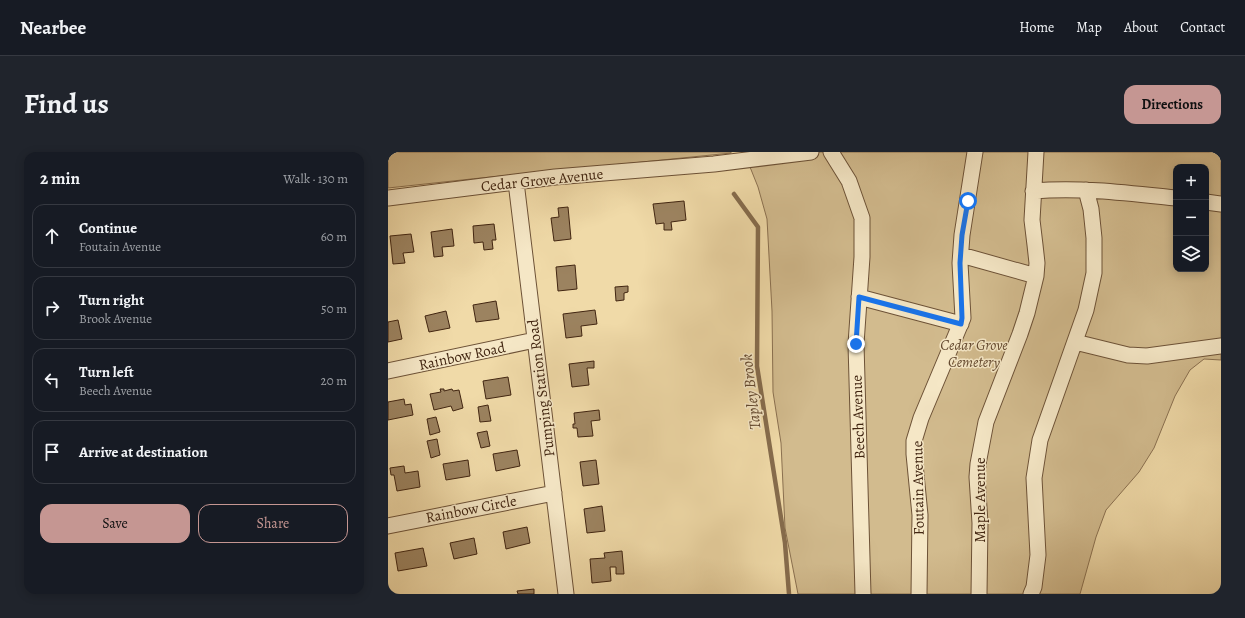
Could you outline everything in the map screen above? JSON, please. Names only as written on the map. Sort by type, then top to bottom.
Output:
[{"type":"street","name":"Cedar Grove Avenue","points":[[388,198],[555,177],[696,166],[811,152]]},
{"type":"street","name":"Beech Avenue","points":[[831,152],[849,181],[862,218],[862,257],[856,344],[863,594]]},
{"type":"street","name":"Foutain Avenue","points":[[919,594],[920,515],[914,441],[961,324],[960,272],[962,235],[976,152]]},
{"type":"street","name":"Maple Avenue","points":[[980,594],[978,464],[986,422],[1020,334],[1036,276],[1037,263],[1032,220],[1036,152]]},
{"type":"street","name":"Pumping Station Road","points":[[516,182],[566,594]]},
{"type":"street","points":[[1033,191],[1053,189],[1112,191],[1173,198]]},
{"type":"street","points":[[1031,594],[1034,587],[1038,554],[1034,478],[1040,440],[1086,310],[1094,274],[1094,238],[1091,209],[1086,190]]},
{"type":"street","points":[[1209,202],[1221,204]]},
{"type":"street","points":[[961,255],[1036,276]]},
{"type":"street","points":[[859,297],[961,324]]},
{"type":"street","name":"Rainbow Road","points":[[388,372],[535,340]]},
{"type":"street","points":[[1075,342],[1128,355],[1147,356],[1221,346]]},
{"type":"street","name":"Rainbow Circle","points":[[388,526],[554,493]]},
{"type":"green space","points":[[388,152],[731,152],[731,153],[388,188]]},
{"type":"green space","name":"Cedar Grove Cemetery","points":[[744,152],[1221,152],[1221,360],[1204,359],[1190,370],[1175,396],[1154,448],[1139,472],[1106,510],[1096,537],[1080,594],[798,594],[785,528],[781,443],[773,392],[772,311],[767,219],[758,187]]},
{"type":"building","points":[[684,201],[686,220],[671,222],[672,230],[664,230],[664,223],[656,224],[653,204]]},
{"type":"building","points":[[568,207],[571,239],[554,241],[551,218],[559,217],[558,208]]},
{"type":"building","points":[[494,224],[496,240],[492,240],[493,249],[484,250],[483,242],[474,243],[473,226]]},
{"type":"building","points":[[452,229],[454,246],[442,247],[443,256],[434,257],[431,232]]},
{"type":"building","points":[[411,234],[414,252],[403,253],[405,263],[393,264],[390,236]]},
{"type":"building","points":[[575,265],[577,289],[558,291],[556,267]]},
{"type":"building","points":[[628,286],[628,292],[624,293],[624,300],[616,301],[615,287]]},
{"type":"building","points":[[496,301],[499,319],[476,322],[473,305]]},
{"type":"building","points":[[595,310],[597,324],[581,326],[582,336],[566,338],[563,314]]},
{"type":"building","points":[[446,311],[450,328],[429,332],[425,316]]},
{"type":"building","points":[[398,320],[402,339],[388,342],[388,322]]},
{"type":"building","points":[[594,361],[594,368],[587,368],[589,385],[572,387],[569,364]]},
{"type":"building","points":[[508,377],[511,395],[486,399],[483,381]]},
{"type":"building","points":[[440,389],[444,389],[444,391],[452,389],[453,391],[459,390],[463,408],[453,411],[451,406],[434,410],[430,394],[441,392]]},
{"type":"building","points":[[404,399],[405,405],[411,404],[413,415],[388,420],[388,402]]},
{"type":"building","points":[[488,405],[491,421],[480,422],[478,407]]},
{"type":"building","points":[[599,410],[600,420],[591,421],[593,436],[578,437],[577,428],[573,428],[573,424],[575,424],[574,413]]},
{"type":"building","points":[[436,417],[440,432],[430,435],[427,419]]},
{"type":"building","points":[[487,431],[490,446],[481,448],[477,433]]},
{"type":"building","points":[[437,439],[440,455],[431,458],[427,441]]},
{"type":"building","points":[[517,450],[520,466],[496,471],[493,454]]},
{"type":"building","points":[[468,460],[470,476],[446,480],[443,464]]},
{"type":"building","points":[[596,460],[599,484],[583,486],[580,462]]},
{"type":"building","points":[[404,466],[405,473],[418,471],[420,487],[397,491],[394,475],[391,475],[390,468]]},
{"type":"building","points":[[602,506],[605,531],[587,533],[584,509]]},
{"type":"building","points":[[527,527],[530,543],[506,549],[503,532]]},
{"type":"building","points":[[474,538],[477,554],[454,559],[450,543]]},
{"type":"building","points":[[423,548],[427,566],[398,571],[395,553]]},
{"type":"building","points":[[622,551],[624,574],[616,574],[616,567],[610,567],[611,581],[592,583],[590,559],[605,558],[604,553]]},
{"type":"building","points":[[534,589],[534,594],[518,594],[517,591]]},
{"type":"waterway","name":"Tapley Brook","points":[[734,194],[758,227],[757,366],[785,543],[789,594]]},
{"type":"route","points":[[856,344],[859,297],[961,324],[960,263],[962,235],[968,201]]}]
